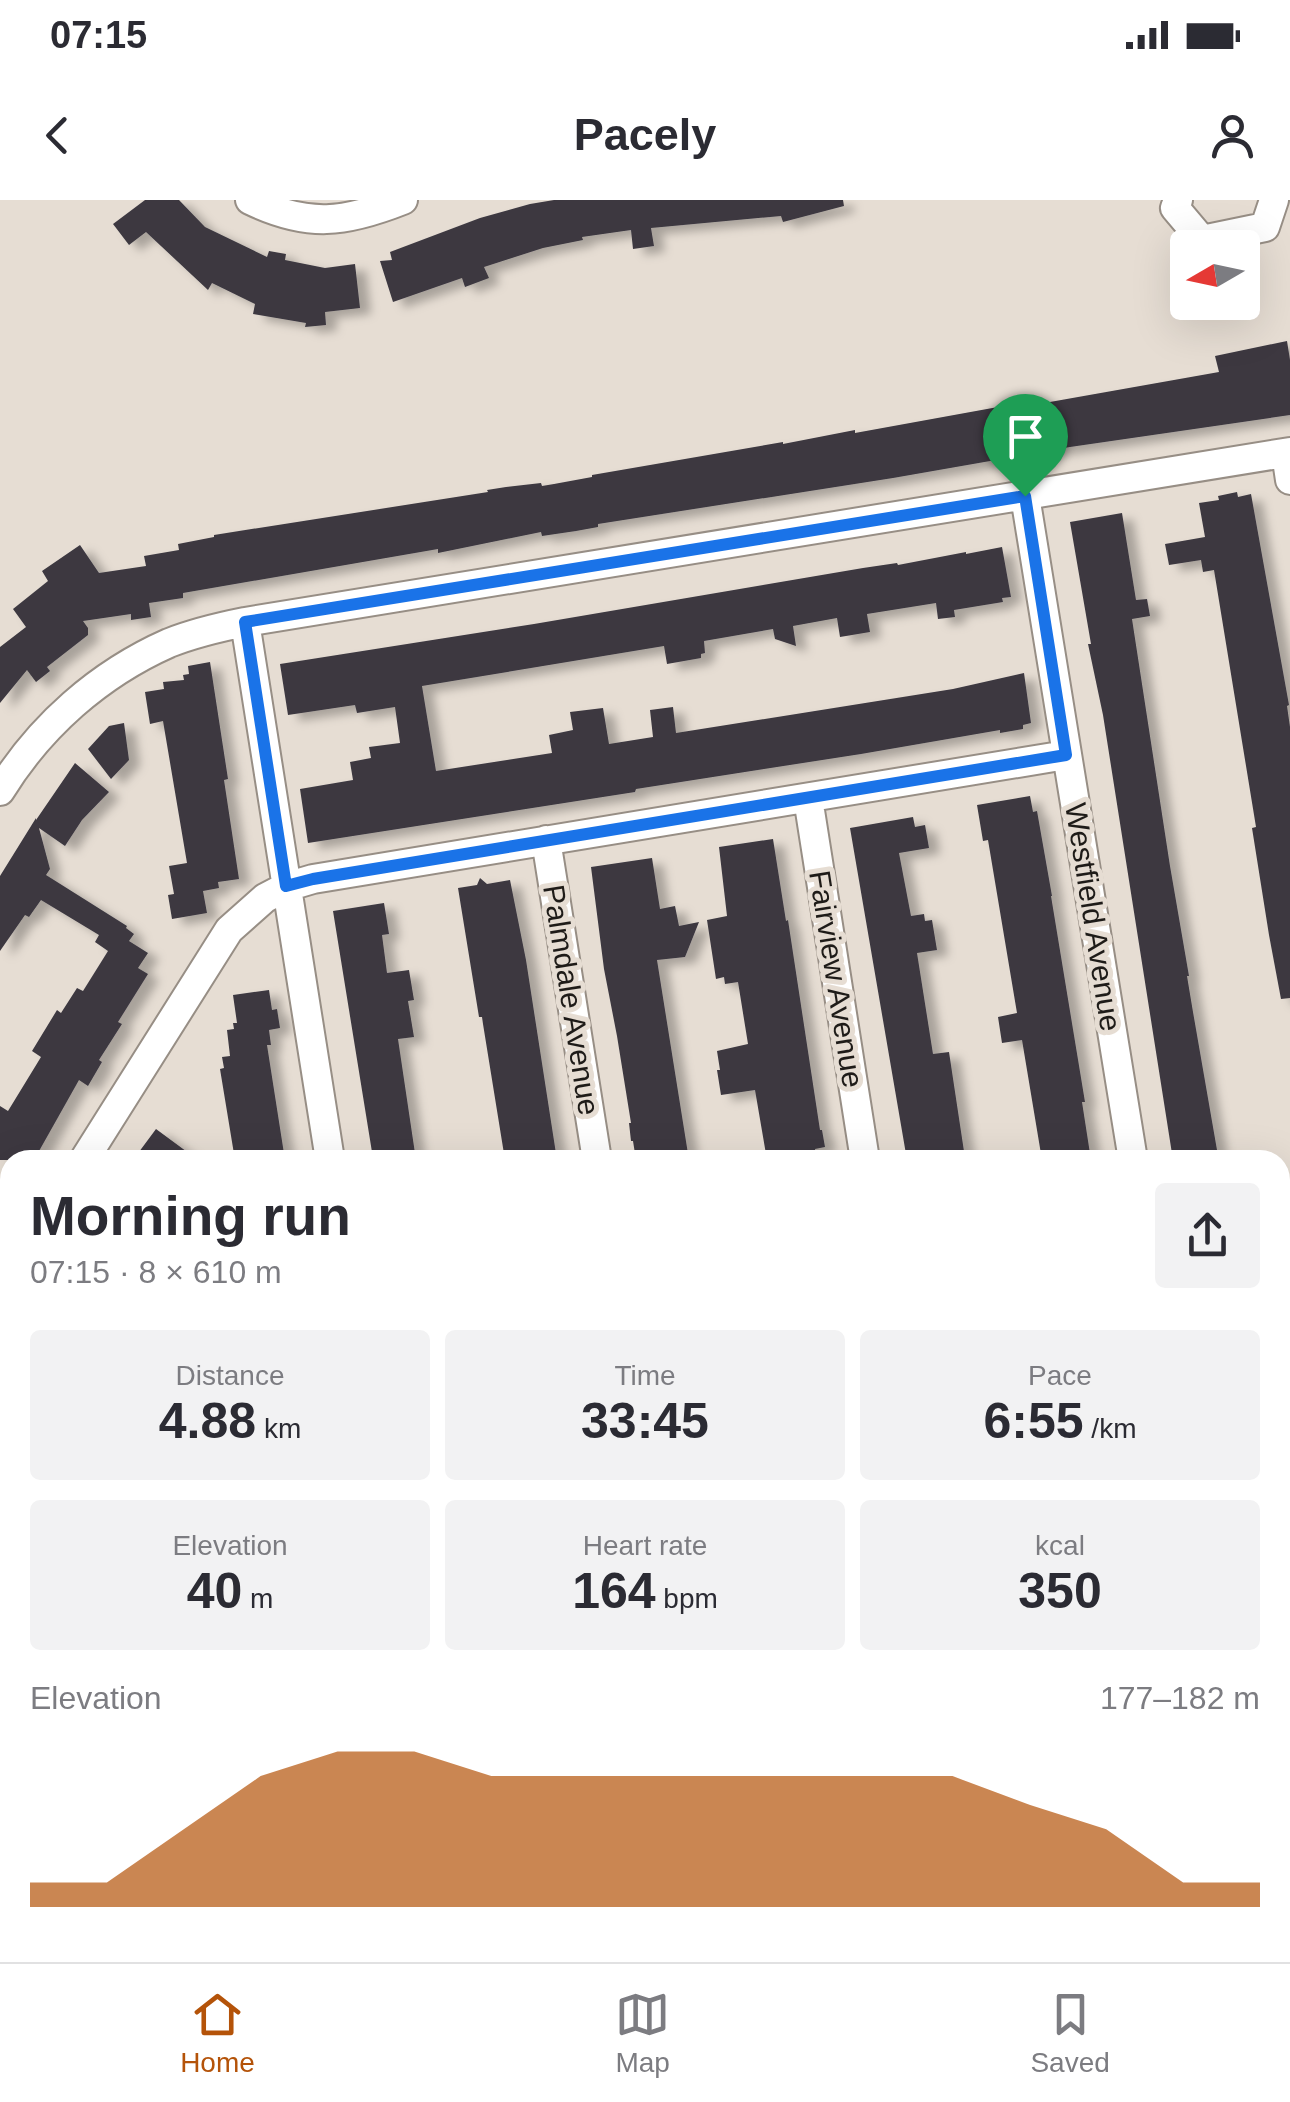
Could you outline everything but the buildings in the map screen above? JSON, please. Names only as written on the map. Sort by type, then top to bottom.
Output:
[{"type":"street","points":[[250,200],[274,211],[327,220],[354,218],[403,200]]},
{"type":"street","points":[[1178,200],[1176,208],[1202,240],[1265,226],[1274,200]]},
{"type":"street","points":[[0,791],[28,750],[76,701],[170,643],[204,631],[1025,496],[1288,462]]},
{"type":"street","name":"Westfield Avenue","points":[[1025,496],[1131,1150]]},
{"type":"street","points":[[245,622],[328,1150]]},
{"type":"street","points":[[90,1150],[229,930],[265,898],[286,886],[1066,755]]},
{"type":"street","name":"Fairview Avenue","points":[[808,798],[863,1150]]},
{"type":"street","name":"Palmdale Avenue","points":[[546,840],[594,1150]]},
{"type":"route","points":[[1025,496],[1066,755],[286,886],[245,622],[1025,496]]}]
